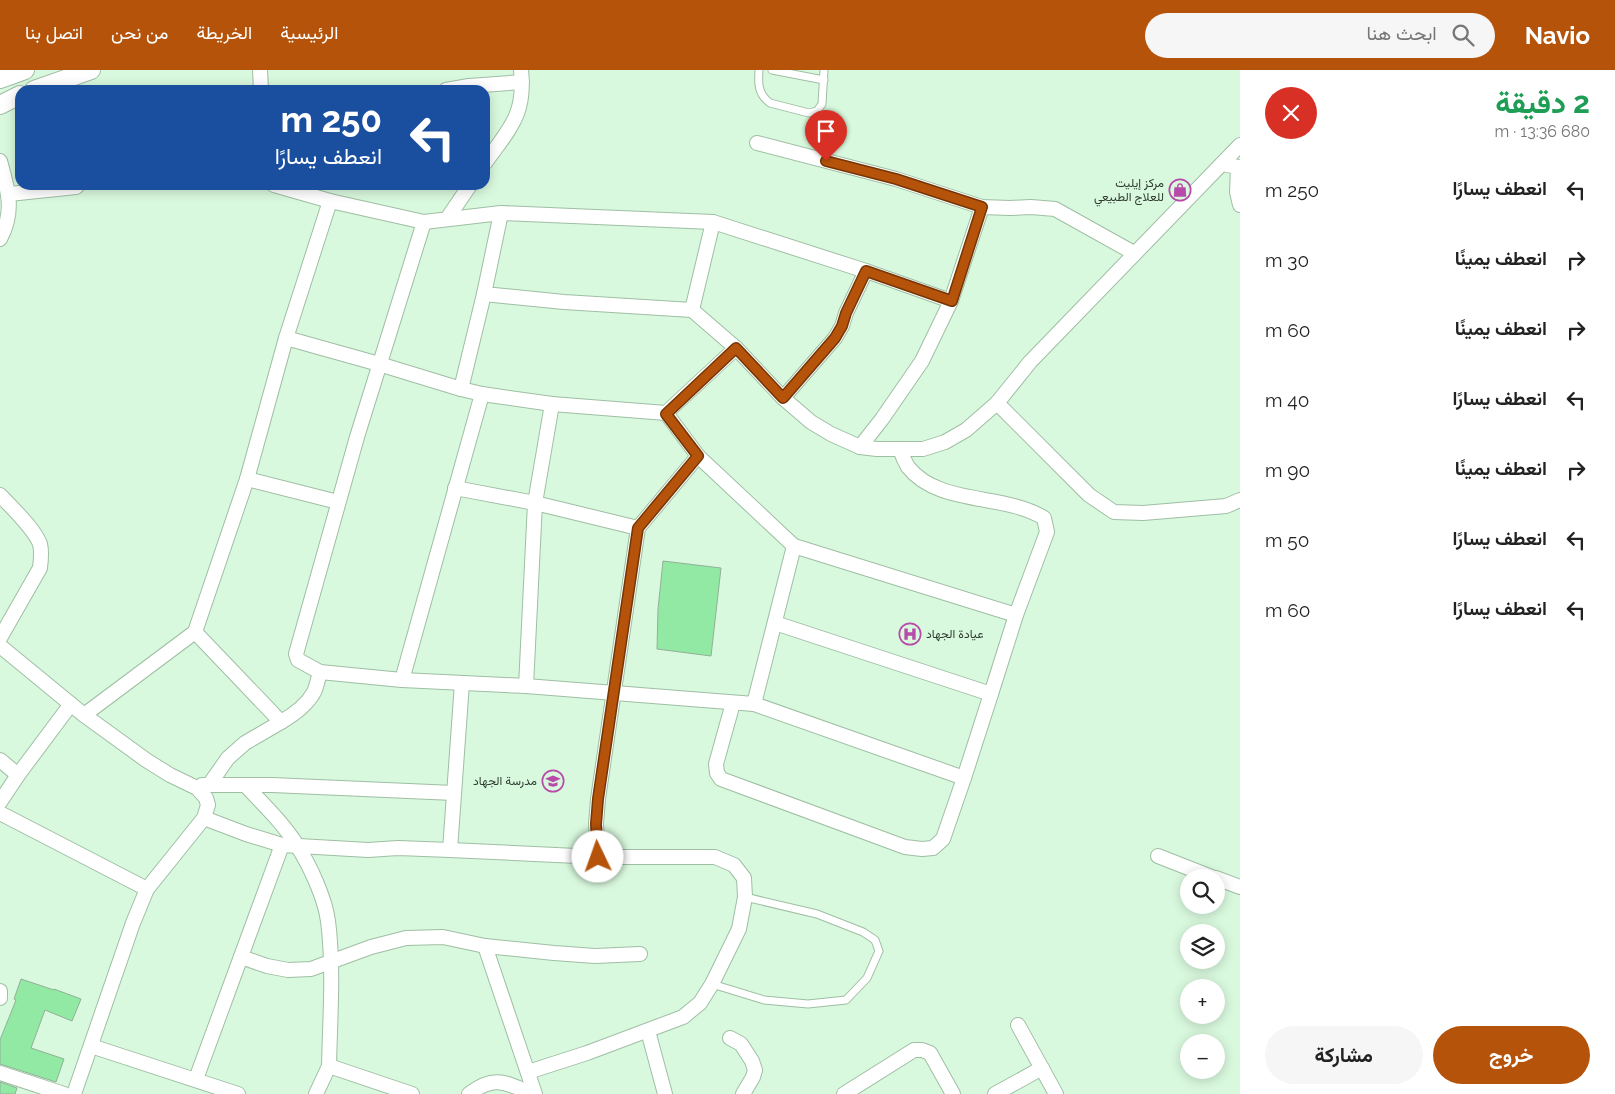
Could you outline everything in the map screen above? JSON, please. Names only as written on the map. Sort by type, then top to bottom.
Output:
[{"type":"street","points":[[0,79],[24,70]]},
{"type":"street","points":[[48,85],[91,70]]},
{"type":"street","points":[[260,70],[261,85]]},
{"type":"street","points":[[475,85],[522,76],[520,108],[514,121],[490,156]]},
{"type":"street","points":[[0,105],[15,98]]},
{"type":"street","points":[[756,143],[896,179],[982,207],[1031,207],[1055,210],[1134,253]]},
{"type":"street","points":[[484,294],[564,302],[692,310],[736,348],[783,398],[812,422],[860,447],[900,450],[923,449],[945,442],[966,430],[997,403],[1030,362],[1240,145]]},
{"type":"street","points":[[0,161],[9,194],[7,226],[0,239]]},
{"type":"street","points":[[1222,164],[1239,167],[1237,192],[1240,205]]},
{"type":"street","points":[[9,194],[42,190]]},
{"type":"street","points":[[292,190],[330,201],[424,222],[501,213],[713,222],[952,301]]},
{"type":"street","points":[[446,219],[466,190]]},
{"type":"street","points":[[84,715],[196,632],[247,479],[286,338],[330,201]]},
{"type":"street","points":[[860,447],[882,419],[922,360],[952,301],[982,207]]},
{"type":"street","points":[[460,389],[484,294],[501,213]]},
{"type":"street","points":[[424,222],[338,502],[296,654],[298,660],[320,672],[402,680],[526,686],[754,704],[964,778]]},
{"type":"street","points":[[692,310],[713,222]]},
{"type":"street","points":[[783,398],[835,338],[866,271]]},
{"type":"street","points":[[286,338],[482,394],[552,404],[666,414],[698,456],[794,546],[1016,615]]},
{"type":"street","points":[[666,414],[736,348]]},
{"type":"street","points":[[402,680],[482,394]]},
{"type":"street","points":[[997,403],[1089,495],[1114,512],[1143,513],[1226,506],[1240,500]]},
{"type":"street","points":[[526,686],[535,503],[552,404]]},
{"type":"street","points":[[733,703],[716,764],[717,773],[721,780],[905,847],[933,848],[943,840],[1016,615],[1047,532],[1044,518],[1032,511],[951,493],[931,485],[917,476],[907,466],[900,450]]},
{"type":"street","points":[[598,857],[596,824],[598,799],[638,528],[698,456]]},
{"type":"street","points":[[247,479],[338,502]]},
{"type":"street","points":[[456,488],[535,503],[638,528]]},
{"type":"street","points":[[0,495],[35,534],[40,545],[41,556],[40,568],[0,638]]},
{"type":"street","points":[[754,704],[794,546]]},
{"type":"street","points":[[775,623],[991,694]]},
{"type":"street","points":[[196,632],[281,722]]},
{"type":"street","points":[[0,646],[84,715],[146,760],[203,792],[206,798],[207,812],[204,818],[147,889],[133,923],[74,1094]]},
{"type":"street","points":[[209,785],[228,758],[245,743],[293,715],[308,701],[314,692],[320,672]]},
{"type":"street","points":[[450,850],[462,683]]},
{"type":"street","points":[[0,802],[71,704]]},
{"type":"street","points":[[0,760],[18,775]]},
{"type":"street","points":[[191,785],[272,785],[454,793]]},
{"type":"street","points":[[246,786],[274,816],[298,847],[319,888],[328,919],[330,962],[329,1066],[316,1094]]},
{"type":"street","points":[[0,813],[147,889]]},
{"type":"street","points":[[204,818],[246,834],[282,845],[298,847],[368,850],[398,848],[598,857],[715,858],[734,865],[744,878],[745,897],[739,930],[712,984],[700,1003],[683,1017],[528,1072]]},
{"type":"street","points":[[196,1079],[282,845]]},
{"type":"street","points":[[1158,856],[1192,869]]},
{"type":"street","points":[[1225,882],[1240,887]]},
{"type":"street","points":[[241,957],[267,966],[288,970],[311,969],[371,947],[406,938],[443,937],[486,946],[554,953],[595,956],[640,954]]},
{"type":"street","points":[[486,946],[534,1094]]},
{"type":"street","points":[[0,991],[0,998]]},
{"type":"street","points":[[1018,1025],[1056,1094]]},
{"type":"street","points":[[648,1030],[665,1094]]},
{"type":"street","points":[[730,1038],[741,1044],[752,1061],[755,1070],[753,1078],[744,1094]]},
{"type":"street","points":[[91,1046],[238,1094]]},
{"type":"street","points":[[844,1094],[914,1050],[930,1053],[953,1094]]},
{"type":"street","points":[[329,1066],[412,1094]]},
{"type":"street","points":[[996,1094],[1042,1068]]},
{"type":"street","points":[[0,1073],[64,1094]]},
{"type":"street","points":[[469,1094],[480,1086],[492,1081],[508,1084],[534,1094]]},
{"type":"lane","points":[[759,70],[759,90],[770,103],[809,113],[817,111],[822,104],[824,70]]},
{"type":"lane","points":[[772,70],[824,80]]},
{"type":"lane","points":[[712,984],[764,1000],[808,1004],[846,1000],[867,978],[878,951],[875,940],[863,932],[817,914],[745,897]]},
{"type":"building","points":[[663,561],[721,568],[711,656],[657,649],[658,609]]},
{"type":"building","points":[[21,979],[81,999],[72,1021],[45,1010],[31,1048],[64,1059],[56,1082],[0,1064],[0,1040],[16,1000],[14,999]]},
{"type":"building","points":[[0,1082],[17,1088],[15,1094],[0,1094]]},
{"type":"place","name":"مركز إيليت للعلاج الطبيعي","points":[[1180,190]]},
{"type":"place","name":"عيادة الجهاد","points":[[910,634]]},
{"type":"place","name":"مدرسة الجهاد","points":[[553,781]]},
{"type":"route","points":[[598,857],[596,824],[598,799],[638,528],[698,456],[666,414],[736,348],[783,398],[835,338],[866,271],[952,301],[982,207],[896,179],[826,161]]}]
